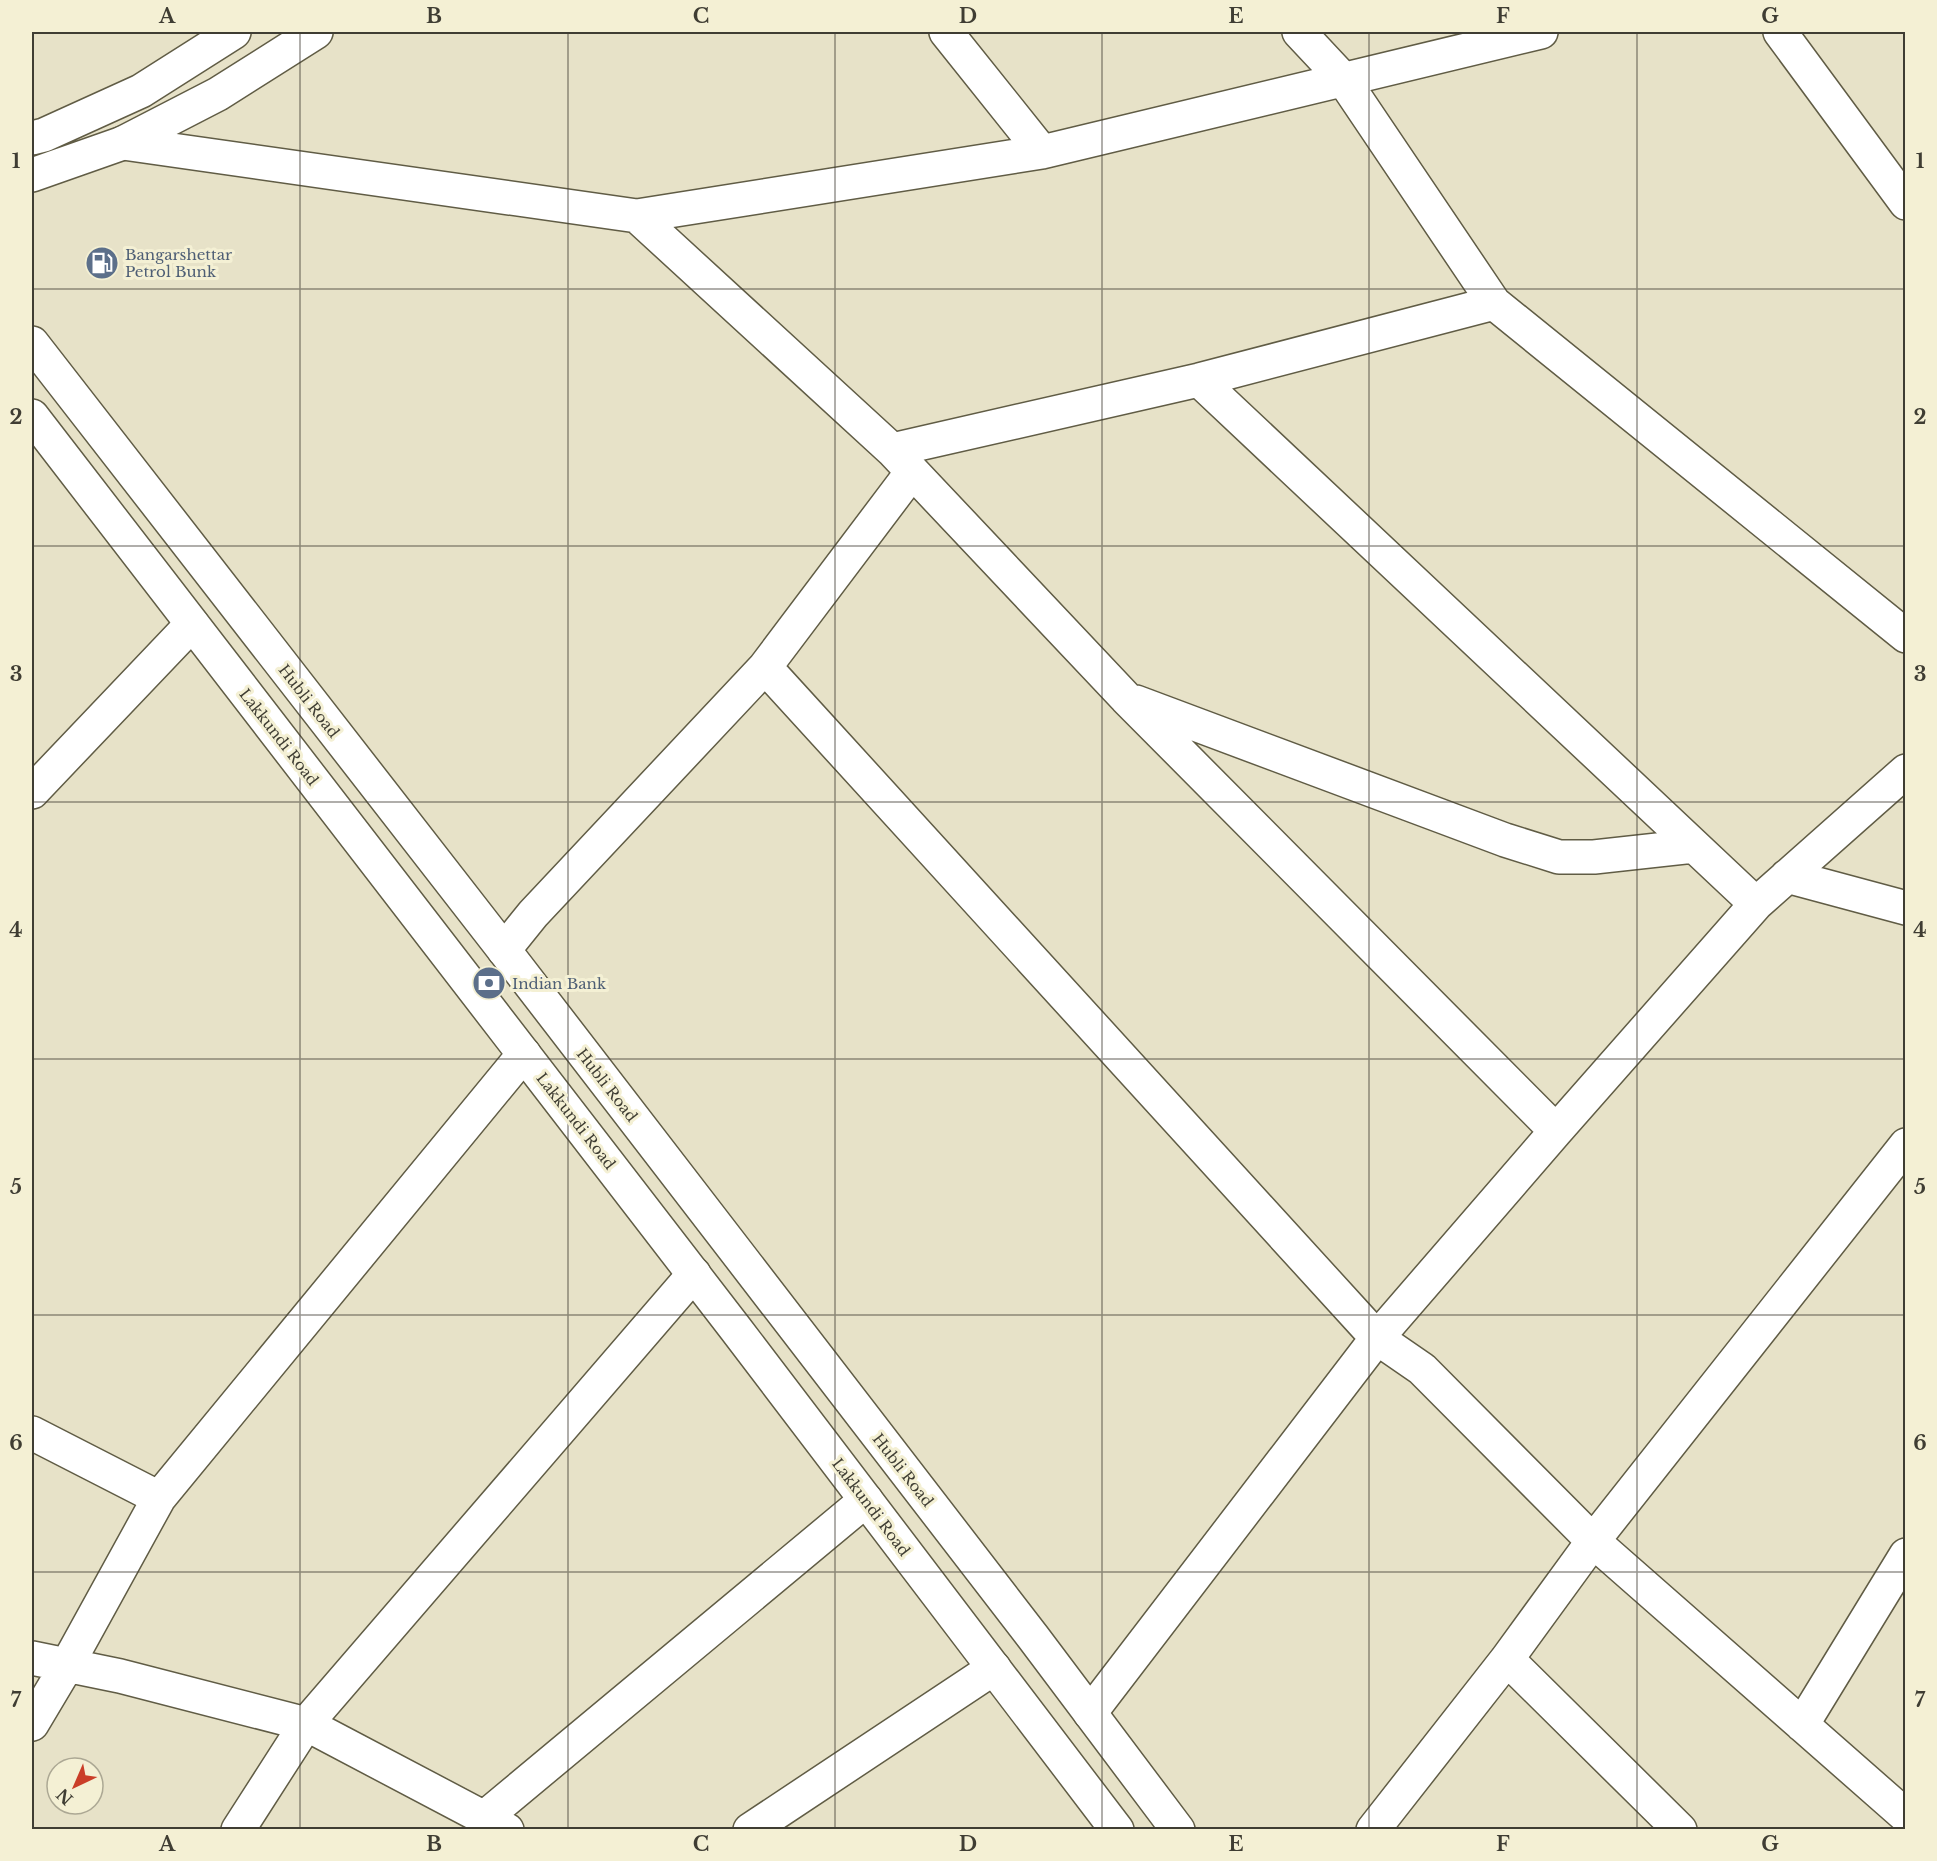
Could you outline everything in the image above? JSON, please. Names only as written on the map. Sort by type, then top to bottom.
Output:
[{"type":"street","points":[[32,138],[141,91],[234,32]]},
{"type":"street","points":[[32,175],[123,143],[218,94],[316,32]]},
{"type":"street","points":[[946,32],[1042,152]]},
{"type":"street","points":[[1299,32],[1343,79],[1494,303],[1905,636]]},
{"type":"street","points":[[123,143],[638,216],[1042,152],[1541,32]]},
{"type":"street","points":[[1780,32],[1905,203]]},
{"type":"street","points":[[638,216],[902,461],[1126,698],[1556,1131]]},
{"type":"street","points":[[504,950],[533,914],[765,667],[902,461],[1494,303]]},
{"type":"street","name":"Hubli Road","points":[[32,343],[504,950],[1178,1830]]},
{"type":"street","points":[[1199,380],[1756,904]]},
{"type":"street","name":"Lakkundi Road","points":[[32,416],[694,1274],[1117,1830]]},
{"type":"street","points":[[32,792],[192,624]]},
{"type":"street","points":[[765,667],[1377,1338],[1422,1369],[1593,1541],[1905,1816]]},
{"type":"street","points":[[1126,698],[1505,840],[1559,857],[1594,857],[1694,846]]},
{"type":"street","points":[[1090,1713],[1377,1338],[1556,1131],[1756,904],[1905,771]]},
{"type":"street","points":[[1787,876],[1905,908]]},
{"type":"street","points":[[32,1724],[159,1498],[524,1054]]},
{"type":"street","points":[[1373,1830],[1507,1659],[1593,1541],[1905,1145]]},
{"type":"street","points":[[238,1830],[306,1724],[694,1274]]},
{"type":"street","points":[[32,1433],[159,1498]]},
{"type":"street","points":[[32,1658],[66,1667],[120,1676],[306,1724],[496,1824],[866,1500]]},
{"type":"street","points":[[1802,1725],[1905,1556]]},
{"type":"street","points":[[1507,1659],[1680,1830]]},
{"type":"street","points":[[750,1830],[994,1668]]},
{"type":"place","name":"Bangarshettar Petrol Bunk","points":[[102,263]]},
{"type":"place","name":"Indian Bank","points":[[489,983]]}]
